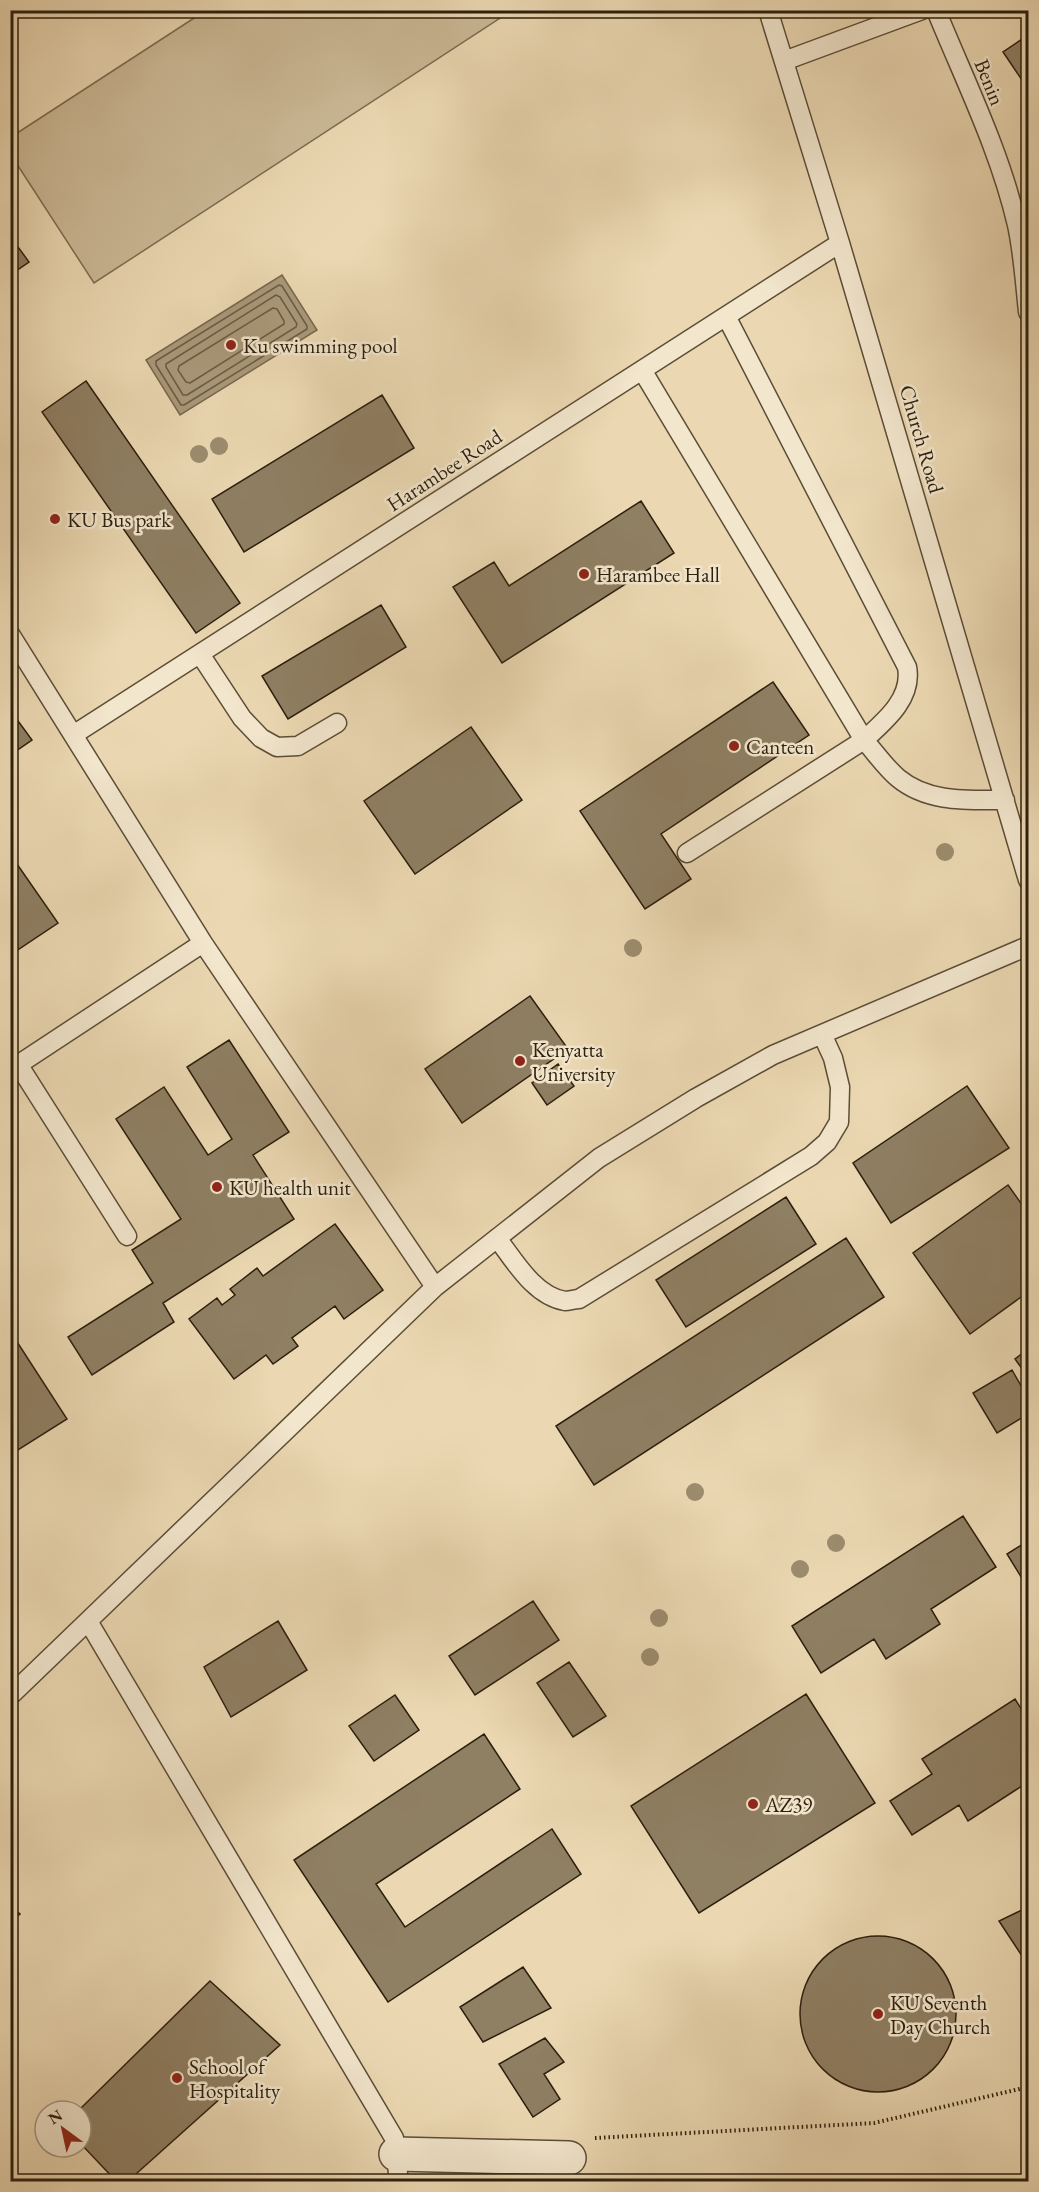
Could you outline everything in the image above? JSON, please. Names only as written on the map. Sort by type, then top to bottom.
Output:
[{"type":"street","points":[[397,2168],[577,2148]]},
{"type":"lane","name":"Church Road","points":[[768,10],[840,243],[1029,880]]},
{"type":"lane","points":[[784,61],[922,10]]},
{"type":"lane","name":"Benin","points":[[936,10],[989,138],[1006,186],[1017,227],[1029,312]]},
{"type":"lane","name":"Harambee Road","points":[[73,735],[840,243]]},
{"type":"lane","points":[[687,853],[864,740],[886,720],[907,689],[908,667],[726,316]]},
{"type":"lane","points":[[642,370],[864,740],[898,778],[919,791],[949,800],[1005,800]]},
{"type":"lane","points":[[10,634],[203,944],[435,1287]]},
{"type":"lane","points":[[200,654],[242,718],[261,738],[277,747],[298,746],[337,723]]},
{"type":"lane","points":[[127,1236],[14,1067],[203,944]]},
{"type":"lane","points":[[10,1696],[435,1287],[609,1152],[773,1054],[1029,946]]},
{"type":"lane","points":[[497,1238],[528,1279],[545,1292],[565,1301],[579,1299],[811,1156],[827,1142],[839,1122],[840,1087],[833,1058],[822,1034]]},
{"type":"lane","points":[[88,1622],[394,2138],[397,2168]]},
{"type":"path","points":[[577,2148],[620,2138],[874,2123],[1029,2087]]},
{"type":"shaded area","points":[[205,11],[511,11],[94,283],[11,155],[11,137]]},
{"type":"water","name":"Ku swimming pool","points":[[282,275],[317,330],[180,415],[146,360]]},
{"type":"building","points":[[1028,35],[1028,89],[1003,52]]},
{"type":"building","points":[[10,236],[29,262],[10,275]]},
{"type":"building","points":[[86,381],[240,603],[196,633],[42,412]]},
{"type":"building","points":[[382,395],[414,448],[244,552],[212,499]]},
{"type":"building","name":"Harambee Hall","points":[[641,501],[674,553],[502,663],[453,587],[494,562],[509,586]]},
{"type":"building","points":[[381,605],[406,647],[288,719],[262,676]]},
{"type":"building","points":[[773,682],[809,735],[661,834],[691,879],[645,909],[580,811]]},
{"type":"building","points":[[10,710],[32,740],[10,755]]},
{"type":"building","points":[[471,727],[522,800],[415,874],[364,801]]},
{"type":"building","points":[[10,854],[58,923],[10,955]]},
{"type":"building","points":[[530,996],[568,1049],[462,1123],[425,1069]]},
{"type":"building","name":"KU health unit","points":[[229,1040],[289,1132],[253,1155],[294,1219],[163,1303],[174,1322],[92,1375],[68,1337],[153,1283],[132,1250],[181,1219],[116,1119],[164,1087],[208,1155],[232,1139],[187,1067]]},
{"type":"building","points":[[558,1064],[574,1086],[547,1105],[532,1083]]},
{"type":"building","points":[[967,1086],[1009,1148],[891,1223],[853,1163]]},
{"type":"building","points":[[1008,1185],[1028,1213],[1028,1292],[970,1334],[913,1253]]},
{"type":"building","points":[[786,1197],[816,1244],[686,1327],[656,1280]]},
{"type":"building","points":[[335,1224],[383,1290],[344,1319],[335,1306],[292,1338],[298,1346],[273,1364],[266,1355],[234,1379],[189,1319],[217,1298],[222,1305],[235,1295],[230,1289],[257,1268],[263,1276]]},
{"type":"building","points":[[846,1238],[884,1297],[594,1485],[556,1426]]},
{"type":"building","points":[[10,1331],[67,1419],[10,1455]]},
{"type":"building","points":[[1028,1349],[1028,1377],[1015,1359]]},
{"type":"building","points":[[1012,1370],[1028,1398],[1028,1414],[997,1433],[973,1393]]},
{"type":"building","points":[[963,1516],[996,1567],[931,1609],[940,1624],[886,1659],[874,1639],[821,1673],[792,1626]]},
{"type":"building","points":[[1028,1541],[1028,1588],[1007,1554]]},
{"type":"building","points":[[533,1601],[559,1640],[475,1695],[449,1656]]},
{"type":"building","points":[[278,1621],[307,1670],[231,1717],[204,1667]]},
{"type":"building","points":[[569,1662],[606,1716],[573,1737],[537,1683]]},
{"type":"building","name":"AZ39","points":[[806,1694],[875,1803],[699,1913],[631,1806]]},
{"type":"building","points":[[395,1695],[419,1730],[374,1761],[349,1726]]},
{"type":"building","points":[[1015,1699],[1025,1715],[1028,1713],[1028,1782],[968,1821],[959,1805],[912,1835],[890,1801],[932,1774],[922,1759]]},
{"type":"building","points":[[484,1734],[520,1789],[376,1884],[405,1927],[552,1829],[581,1874],[388,2002],[294,1860]]},
{"type":"building","points":[[10,1905],[20,1914],[10,1923]]},
{"type":"building","points":[[1028,1907],[1028,1965],[999,1921]]},
{"type":"building","name":"KU Seventh Day Church","points":[[878,1936],[908,1942],[933,1959],[950,1984],[956,2014],[950,2044],[933,2069],[908,2086],[878,2092],[848,2086],[823,2069],[806,2044],[800,2014],[806,1984],[823,1959],[848,1942]]},
{"type":"building","points":[[523,1967],[551,2008],[483,2042],[460,2007]]},
{"type":"building","name":"School of Hospitality","points":[[210,1981],[280,2045],[127,2182],[117,2182],[93,2157],[93,2099],[90,2099]]},
{"type":"building","points":[[545,2038],[564,2062],[544,2074],[560,2099],[533,2117],[499,2064]]},
{"type":"place","name":"Ku swimming pool","points":[[231,345]]},
{"type":"place","name":"KU Bus park","points":[[55,519]]},
{"type":"place","name":"Harambee Hall","points":[[584,574]]},
{"type":"place","name":"Canteen","points":[[734,746]]},
{"type":"place","name":"Kenyatta University","points":[[520,1061]]},
{"type":"place","name":"KU health unit","points":[[217,1187]]},
{"type":"place","name":"AZ39","points":[[753,1804]]},
{"type":"place","name":"KU Seventh Day Church","points":[[878,2014]]},
{"type":"place","name":"School of Hospitality","points":[[177,2078]]}]
